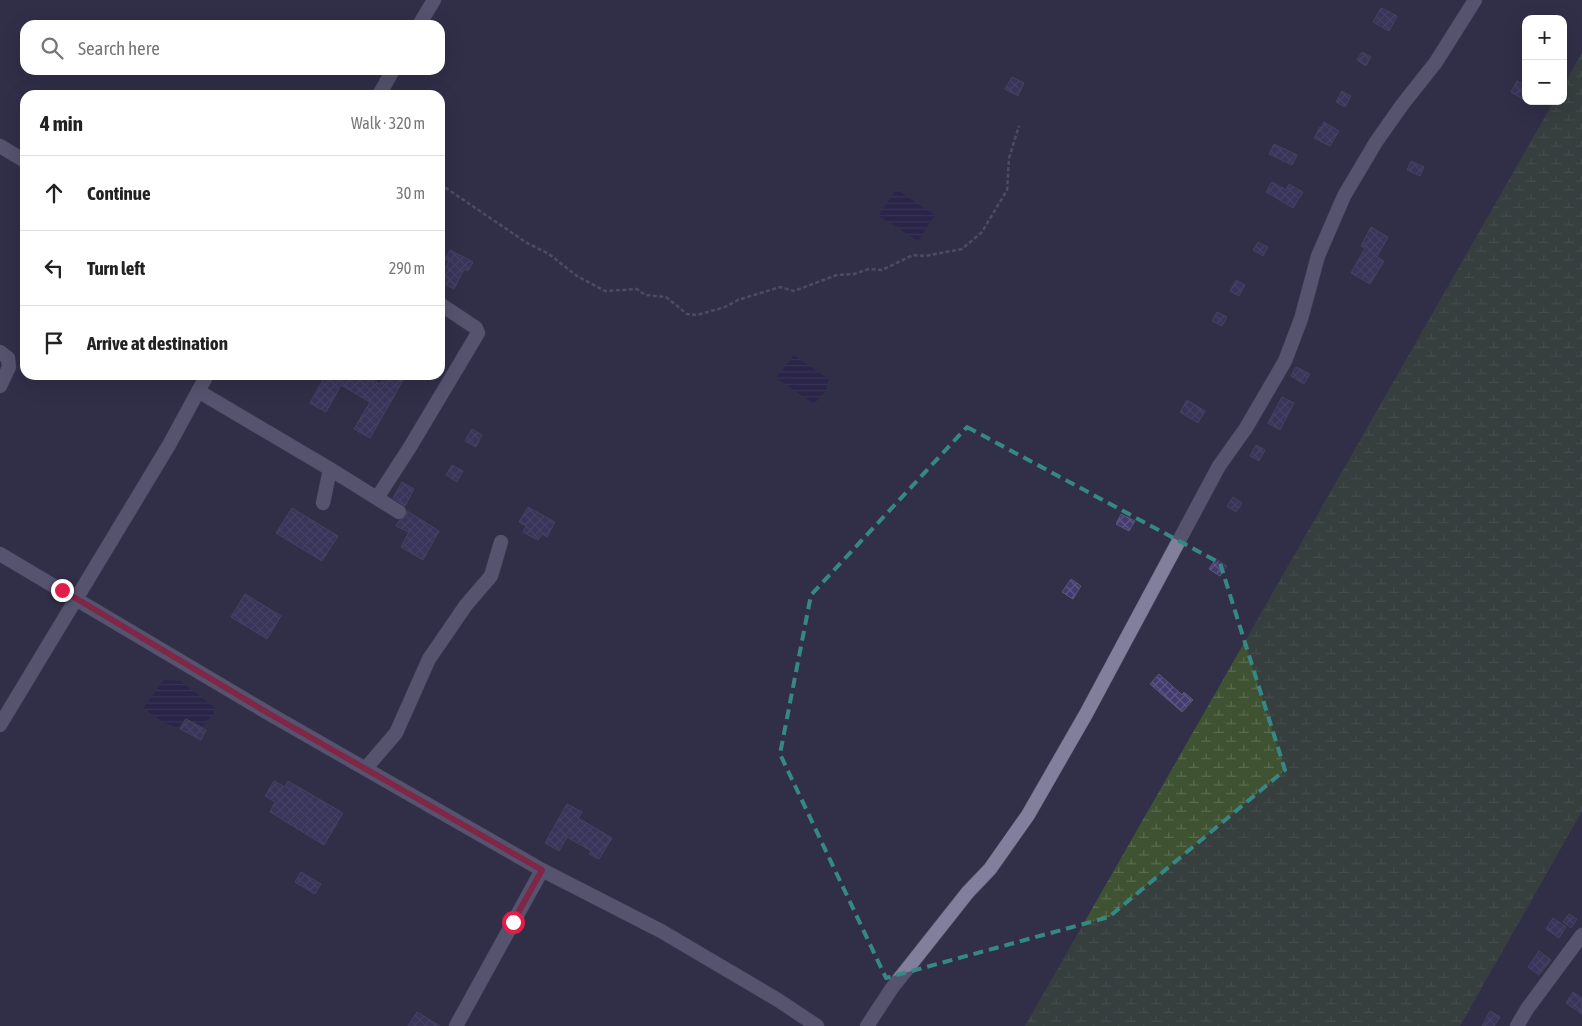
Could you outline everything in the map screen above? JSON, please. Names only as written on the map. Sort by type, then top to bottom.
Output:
[{"type":"street","points":[[422,20],[434,0]]},
{"type":"street","points":[[867,1026],[892,988],[968,892],[990,869],[1028,815],[1086,714],[1219,466],[1246,428],[1285,361],[1301,319],[1318,256],[1344,196],[1376,142],[1436,62],[1475,0]]},
{"type":"street","points":[[382,90],[390,75]]},
{"type":"street","points":[[0,146],[20,158]]},
{"type":"street","points":[[378,498],[478,333],[476,328],[445,307]]},
{"type":"street","points":[[0,352],[8,358],[9,367],[0,386]]},
{"type":"street","points":[[0,726],[168,445],[204,380]]},
{"type":"street","points":[[198,391],[399,512]]},
{"type":"street","points":[[324,503],[330,469]]},
{"type":"street","points":[[366,768],[396,734],[429,659],[466,604],[490,576],[501,542]]},
{"type":"street","points":[[0,554],[260,708],[542,870],[661,931],[778,1000],[816,1026]]},
{"type":"street","points":[[456,1026],[542,870]]},
{"type":"street","points":[[1517,1026],[1526,1009],[1582,935]]},
{"type":"path","points":[[445,187],[527,243],[549,254],[577,276],[605,291],[636,289],[645,295],[666,297],[687,314],[697,315],[780,287],[794,291],[837,275],[854,274],[869,269],[882,270],[914,255],[925,256],[962,249],[982,232],[1007,190],[1009,158],[1018,126]]},
{"type":"highlighted area","points":[[967,427],[1220,563],[1285,770],[1109,917],[886,978],[780,754],[811,595]]},
{"type":"green space","points":[[1582,53],[1582,811],[1460,1026],[1025,1026],[1552,105],[1567,105],[1567,79]]},
{"type":"shaded area","points":[[896,189],[935,215],[918,241],[878,216]]},
{"type":"shaded area","points":[[794,355],[829,379],[825,392],[814,404],[776,378]]},
{"type":"shaded area","points":[[164,680],[181,681],[214,707],[214,713],[202,726],[185,718],[178,728],[164,723],[143,708]]},
{"type":"building","points":[[1381,8],[1397,16],[1389,31],[1373,22]]},
{"type":"building","points":[[1362,52],[1371,57],[1366,66],[1357,60]]},
{"type":"building","points":[[1012,77],[1024,83],[1018,96],[1005,89]]},
{"type":"building","points":[[1517,81],[1522,84],[1522,99],[1511,92]]},
{"type":"building","points":[[1342,91],[1351,96],[1345,107],[1336,102]]},
{"type":"building","points":[[1324,122],[1339,131],[1330,146],[1314,138]]},
{"type":"building","points":[[1274,144],[1297,155],[1292,165],[1269,154]]},
{"type":"building","points":[[1411,161],[1424,167],[1420,176],[1407,170]]},
{"type":"building","points":[[1272,182],[1286,190],[1289,184],[1303,192],[1293,208],[1266,192]]},
{"type":"building","points":[[1371,227],[1388,237],[1377,257],[1384,261],[1370,284],[1351,273],[1365,248],[1361,246]]},
{"type":"building","points":[[1258,242],[1268,247],[1263,256],[1253,250]]},
{"type":"building","points":[[450,250],[473,262],[468,271],[464,269],[454,289],[445,284],[445,269],[449,261],[445,259]]},
{"type":"building","points":[[1236,280],[1245,285],[1239,296],[1230,291]]},
{"type":"building","points":[[1217,312],[1227,317],[1222,326],[1212,321]]},
{"type":"building","points":[[1296,367],[1310,374],[1304,384],[1291,376]]},
{"type":"building","points":[[323,380],[373,380],[380,384],[382,380],[403,380],[370,438],[354,429],[370,402],[341,385],[326,412],[310,403]]},
{"type":"building","points":[[1282,397],[1294,403],[1280,430],[1268,423]]},
{"type":"building","points":[[1187,400],[1205,411],[1198,423],[1180,412]]},
{"type":"building","points":[[472,429],[482,435],[476,447],[465,441]]},
{"type":"building","points":[[1256,445],[1265,450],[1259,461],[1250,456]]},
{"type":"building","points":[[452,465],[463,471],[457,482],[446,475]]},
{"type":"building","points":[[402,482],[414,489],[405,506],[393,498]]},
{"type":"building","points":[[1233,497],[1242,503],[1236,512],[1227,506]]},
{"type":"building","points":[[528,507],[555,522],[547,537],[542,534],[538,540],[523,532],[526,526],[519,522]]},
{"type":"building","points":[[292,508],[338,536],[322,561],[276,533]]},
{"type":"building","points":[[407,511],[439,531],[423,560],[401,547],[409,532],[396,526],[399,521],[406,517]]},
{"type":"building","points":[[1121,514],[1135,521],[1129,531],[1116,524]]},
{"type":"building","points":[[1216,559],[1227,566],[1220,576],[1209,569]]},
{"type":"building","points":[[1071,579],[1081,586],[1073,599],[1062,592]]},
{"type":"building","points":[[245,594],[281,616],[267,639],[231,617]]},
{"type":"building","points":[[1159,674],[1182,695],[1184,692],[1193,700],[1182,712],[1150,684]]},
{"type":"building","points":[[186,719],[206,730],[201,740],[180,729]]},
{"type":"building","points":[[274,781],[285,787],[288,781],[343,813],[324,845],[270,812],[275,802],[265,796]]},
{"type":"building","points":[[567,804],[582,812],[578,818],[612,838],[599,859],[589,854],[591,851],[567,837],[559,851],[545,843]]},
{"type":"building","points":[[301,872],[321,884],[315,894],[295,882]]},
{"type":"building","points":[[1569,914],[1577,919],[1571,928],[1563,922]]},
{"type":"building","points":[[1553,918],[1566,927],[1559,938],[1546,929]]},
{"type":"building","points":[[1539,951],[1551,960],[1539,975],[1528,967]]},
{"type":"building","points":[[1573,992],[1582,998],[1582,1014],[1566,1003]]},
{"type":"building","points":[[1490,1011],[1500,1017],[1494,1026],[1482,1026]]},
{"type":"building","points":[[417,1012],[440,1026],[408,1026]]},
{"type":"route","points":[[62,590],[268,713],[542,870],[513,922]]}]
